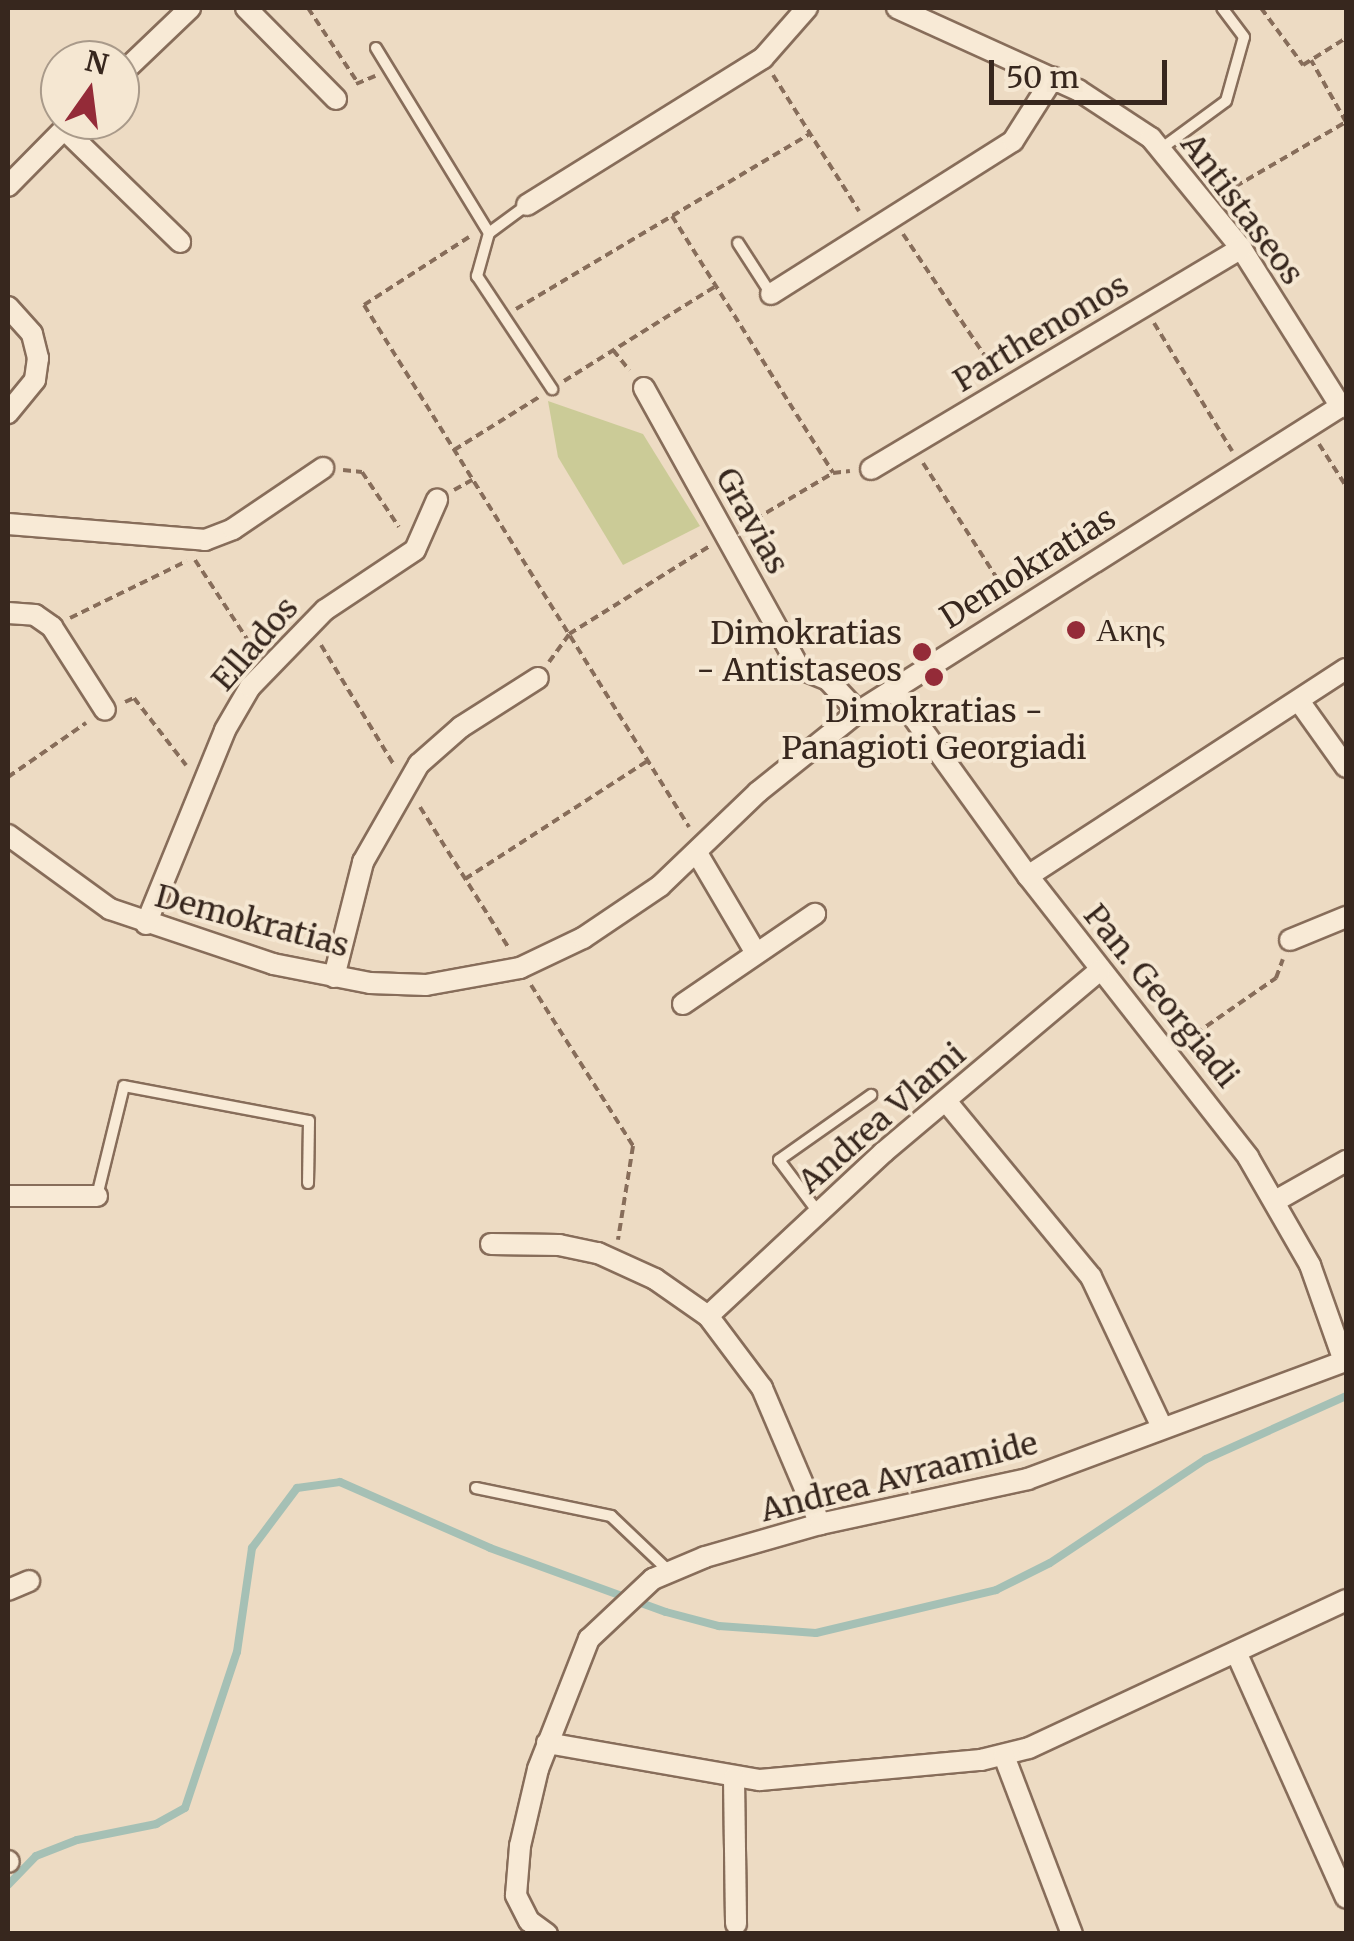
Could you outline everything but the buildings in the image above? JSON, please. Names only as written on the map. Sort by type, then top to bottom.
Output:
[{"type":"street","points":[[140,56],[190,8]]},
{"type":"street","points":[[246,8],[336,98]]},
{"type":"street","points":[[527,205],[763,58],[807,8]]},
{"type":"street","name":"Antistaseos","points":[[897,8],[1052,78],[1127,119],[1162,148],[1240,248],[1344,405]]},
{"type":"street","points":[[771,294],[1013,141],[1052,78]]},
{"type":"street","points":[[8,186],[54,140]]},
{"type":"street","points":[[83,140],[180,242]]},
{"type":"street","name":"Parthenonos","points":[[872,469],[1240,248]]},
{"type":"street","points":[[8,307],[32,334],[38,365],[35,380],[8,413]]},
{"type":"street","name":"Gravias","points":[[644,388],[799,668],[828,680],[858,712]]},
{"type":"street","name":"Demokratias","points":[[8,835],[85,896],[146,924],[334,977],[452,984],[520,968],[604,926],[699,851],[758,792],[893,688],[1344,405]]},
{"type":"street","points":[[8,524],[205,540],[234,528],[323,468]]},
{"type":"street","points":[[415,550],[437,500]]},
{"type":"street","name":"Ellados","points":[[146,924],[236,707],[266,666],[308,624],[415,550]]},
{"type":"street","points":[[8,614],[35,616],[52,627],[105,710]]},
{"type":"street","points":[[1028,876],[1346,669]]},
{"type":"street","points":[[334,977],[363,862],[406,784],[446,738],[538,678]]},
{"type":"street","name":"Pan. Georgiadi","points":[[893,688],[1028,876],[1169,1052],[1277,1200],[1323,1297],[1345,1361]]},
{"type":"street","points":[[1299,701],[1346,767]]},
{"type":"street","points":[[699,851],[756,953]]},
{"type":"street","points":[[683,1004],[815,914]]},
{"type":"street","points":[[1290,940],[1346,917]]},
{"type":"street","name":"Andrea Vlami","points":[[708,1316],[818,1212],[1100,970]]},
{"type":"street","points":[[946,1101],[1090,1277],[1161,1425]]},
{"type":"street","points":[[1277,1200],[1346,1161]]},
{"type":"street","points":[[8,1196],[97,1196]]},
{"type":"street","points":[[491,1244],[560,1244],[615,1259],[708,1316],[762,1388],[820,1524]]},
{"type":"street","name":"Andrea Avraamide","points":[[548,1934],[524,1915],[516,1895],[520,1846],[547,1744],[573,1670],[611,1613],[640,1589],[669,1571],[820,1524],[1028,1479],[1161,1425],[1345,1361]]},
{"type":"street","points":[[8,1590],[30,1581]]},
{"type":"street","points":[[547,1744],[734,1778],[830,1778],[1004,1756],[1346,1600]]},
{"type":"street","points":[[1236,1652],[1346,1898]]},
{"type":"street","points":[[1004,1756],[1072,1934]]},
{"type":"street","points":[[734,1778],[736,1924]]},
{"type":"lane","points":[[1162,148],[1226,101],[1244,37],[1222,8]]},
{"type":"lane","points":[[376,48],[487,230],[477,276],[552,388]]},
{"type":"lane","points":[[487,230],[527,205]]},
{"type":"lane","points":[[738,243],[771,294]]},
{"type":"lane","points":[[97,1196],[124,1086],[309,1121],[308,1183]]},
{"type":"lane","points":[[818,1212],[778,1160],[870,1094]]},
{"type":"lane","points":[[476,1488],[611,1516],[669,1571]]},
{"type":"path","points":[[308,8],[358,83]]},
{"type":"path","points":[[1261,8],[1303,65],[1346,38]]},
{"type":"path","points":[[763,58],[872,230]]},
{"type":"path","points":[[1208,204],[1346,122],[1311,60]]},
{"type":"path","points":[[336,98],[358,83],[390,71]]},
{"type":"path","points":[[504,317],[809,134]]},
{"type":"path","points":[[672,216],[833,474]]},
{"type":"path","points":[[892,217],[1006,388]]},
{"type":"path","points":[[487,230],[364,305],[648,761],[699,851]]},
{"type":"path","points":[[454,450],[716,286]]},
{"type":"path","points":[[1143,306],[1242,468]]},
{"type":"path","points":[[613,350],[644,388]]},
{"type":"path","points":[[1308,427],[1346,486]]},
{"type":"path","points":[[911,445],[1018,610]]},
{"type":"path","points":[[323,468],[362,472],[415,550]]},
{"type":"path","points":[[538,678],[569,634],[833,474],[872,469]]},
{"type":"path","points":[[52,627],[195,557],[266,666]]},
{"type":"path","points":[[308,624],[633,1146],[615,1259]]},
{"type":"path","points":[[8,777],[105,710],[134,698],[202,786]]},
{"type":"path","points":[[465,878],[648,761]]},
{"type":"path","points":[[1169,1052],[1276,978],[1290,940]]},
{"type":"green space","points":[[548,401],[643,434],[700,526],[623,565],[558,457]]},
{"type":"waterway","points":[[8,1885],[36,1856],[77,1840],[156,1824],[185,1808],[237,1652],[252,1548],[297,1488],[340,1482],[490,1548],[666,1612],[719,1626],[816,1633],[996,1590],[1050,1563],[1206,1459],[1346,1396]]},
{"type":"place","name":"Ακης","points":[[1076,630]]},
{"type":"place","name":"Dimokratias - Antistaseos","points":[[922,652]]},
{"type":"place","name":"Dimokratias - Panagioti Georgiadi","points":[[934,677]]}]
